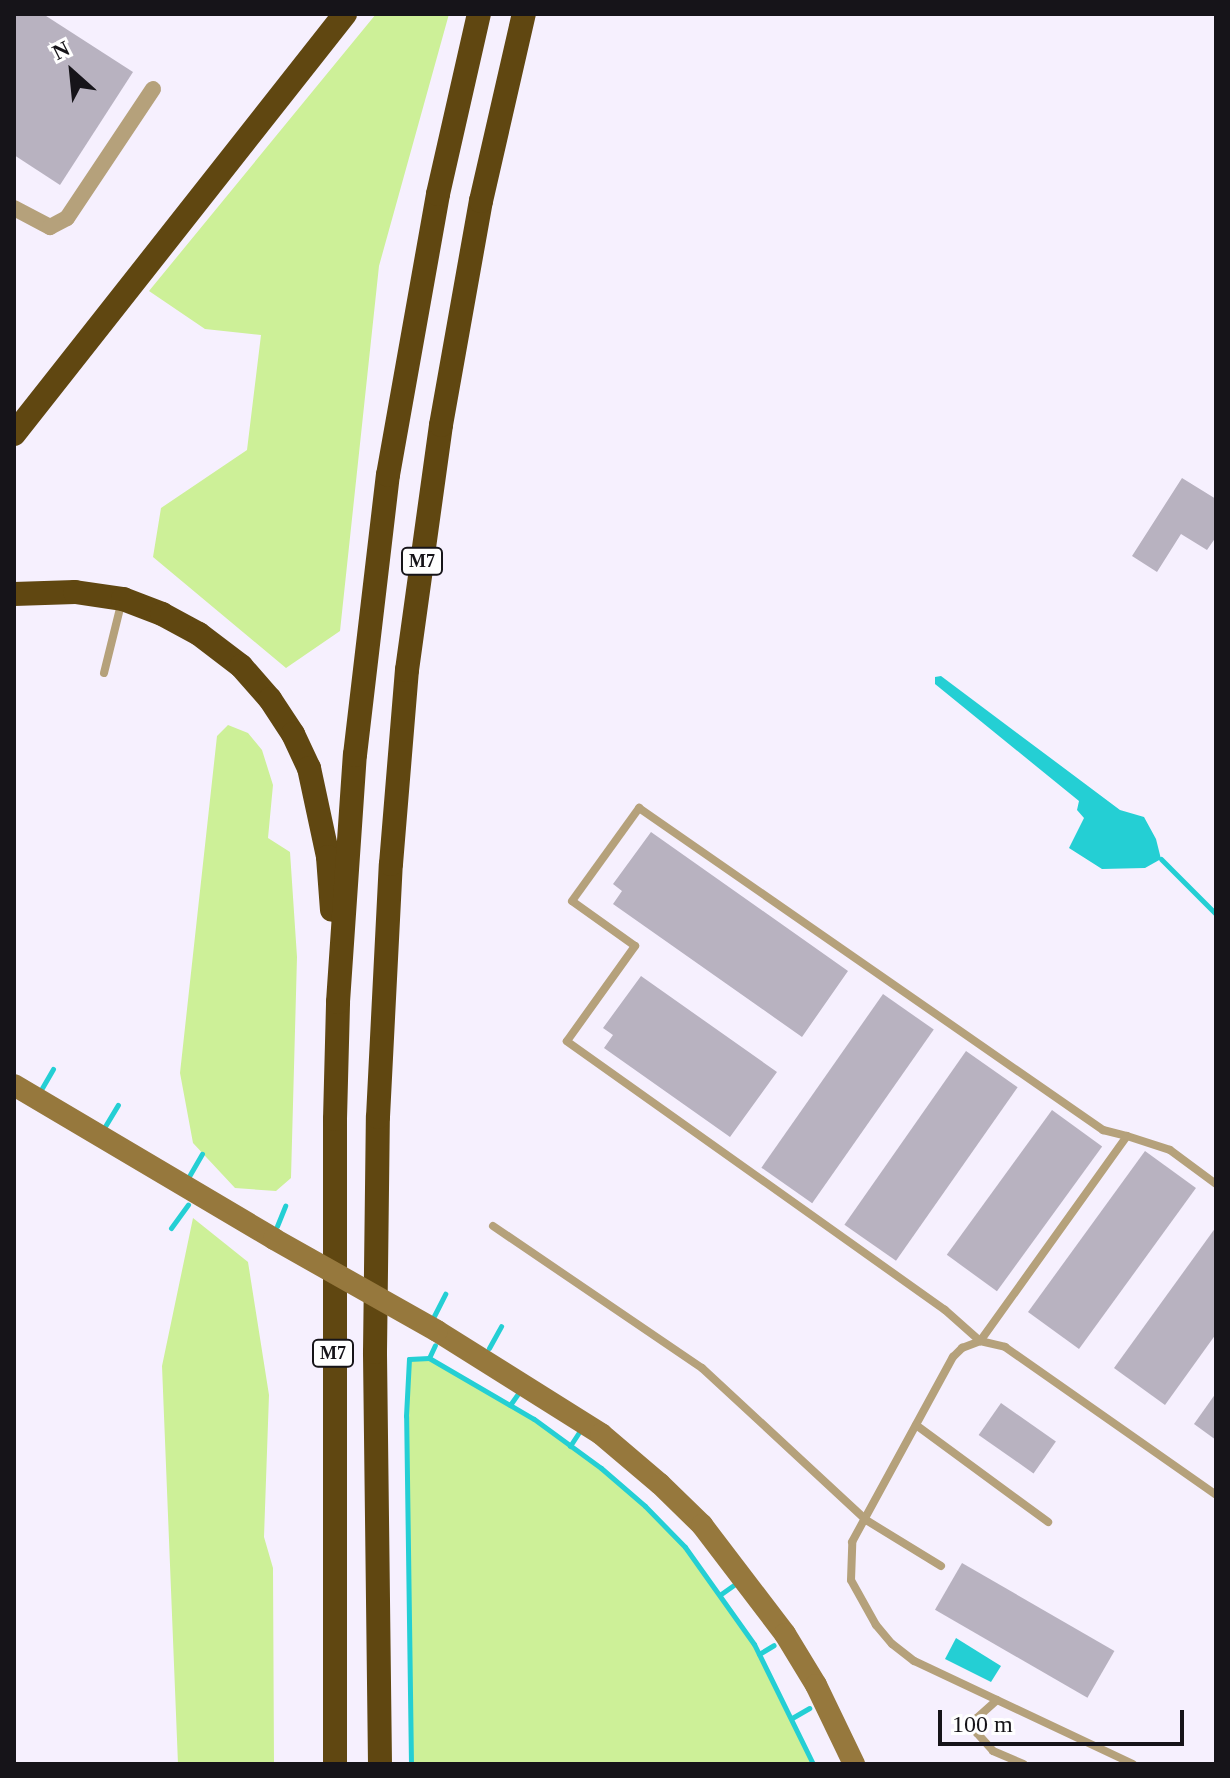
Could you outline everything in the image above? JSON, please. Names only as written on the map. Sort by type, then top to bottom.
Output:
[{"type":"highway","points":[[14,434],[345,14]]},
{"type":"highway","name":"M7","points":[[335,1764],[333,1287],[338,1002],[355,755],[388,475],[438,194],[479,14]]},
{"type":"highway","name":"M7","points":[[380,1764],[375,1507],[377,1191],[394,820],[407,670],[455,335],[481,201],[524,14]]},
{"type":"highway","points":[[14,594],[75,592],[123,599],[162,614],[199,634],[241,666],[293,734],[309,768],[328,857],[338,1002]]},
{"type":"main road","points":[[14,1085],[274,1239],[437,1331],[601,1434],[702,1525],[785,1634],[816,1685],[854,1764]]},
{"type":"street","points":[[14,208],[50,227],[67,218],[153,89]]},
{"type":"lane","points":[[104,673],[123,599]]},
{"type":"lane","points":[[1216,1184],[1170,1150],[1103,1130],[639,808],[572,901],[635,946],[567,1041],[945,1310],[980,1341],[1005,1347],[1216,1495]]},
{"type":"lane","points":[[1127,1136],[980,1341],[962,1348],[953,1357],[852,1542],[851,1580],[876,1625],[914,1661],[1132,1764]]},
{"type":"lane","points":[[493,1226],[702,1368],[866,1520],[941,1566]]},
{"type":"lane","points":[[916,1425],[1048,1522]]},
{"type":"lane","points":[[997,1700],[977,1718],[977,1733],[993,1751],[1023,1764]]},
{"type":"green space","points":[[376,14],[449,14],[379,266],[340,631],[286,668],[153,557],[161,508],[247,450],[261,335],[205,329],[149,291]]},
{"type":"green space","points":[[228,725],[248,733],[262,750],[273,785],[268,838],[290,852],[297,957],[291,1178],[276,1191],[235,1188],[193,1143],[180,1073],[217,736]]},
{"type":"green space","points":[[193,1218],[248,1262],[269,1395],[264,1537],[273,1568],[274,1764],[178,1764],[162,1366]]},
{"type":"green space","points":[[429,1358],[534,1419],[601,1468],[645,1506],[685,1547],[754,1644],[813,1764],[411,1764],[406,1416],[409,1359]]},
{"type":"water","points":[[941,676],[1120,810],[1144,817],[1156,839],[1161,859],[1145,868],[1102,869],[1069,848],[1084,818],[1077,810],[1079,801],[935,684],[935,677]]},
{"type":"water","points":[[956,1638],[1001,1666],[991,1682],[945,1659]]},
{"type":"building","points":[[14,14],[43,14],[133,72],[60,185],[14,155]]},
{"type":"building","points":[[1182,478],[1216,499],[1216,537],[1207,550],[1181,534],[1157,572],[1132,556]]},
{"type":"building","points":[[651,832],[848,971],[802,1037],[613,904],[622,891],[613,884]]},
{"type":"building","points":[[641,976],[777,1072],[730,1137],[604,1048],[613,1035],[603,1028]]},
{"type":"building","points":[[883,994],[934,1030],[812,1203],[761,1168]]},
{"type":"building","points":[[966,1051],[1018,1087],[896,1261],[844,1225]]},
{"type":"building","points":[[1052,1110],[1102,1146],[997,1291],[947,1255]]},
{"type":"building","points":[[1145,1151],[1196,1188],[1079,1349],[1028,1312]]},
{"type":"building","points":[[1216,1227],[1216,1334],[1165,1405],[1114,1368]]},
{"type":"building","points":[[1216,1393],[1216,1440],[1194,1424]]},
{"type":"building","points":[[1001,1403],[1056,1441],[1034,1473],[979,1435]]},
{"type":"building","points":[[962,1563],[1114,1651],[1087,1698],[935,1610]]},
{"type":"waterway","points":[[1161,859],[1216,914]]},
{"type":"waterway","points":[[42,1088],[53,1069]]},
{"type":"waterway","points":[[104,1128],[118,1105]]},
{"type":"waterway","points":[[188,1178],[202,1154]]},
{"type":"waterway","points":[[171,1228],[188,1205]]},
{"type":"waterway","points":[[277,1226],[285,1206]]},
{"type":"waterway","points":[[434,1316],[445,1294]]},
{"type":"waterway","points":[[489,1348],[501,1326]]},
{"type":"waterway","points":[[429,1358],[435,1345]]},
{"type":"waterway","points":[[411,1764],[406,1416],[409,1359],[429,1358],[534,1419],[601,1468],[645,1506],[685,1547],[754,1644],[813,1764]]},
{"type":"waterway","points":[[510,1405],[519,1392]]},
{"type":"waterway","points":[[570,1446],[579,1432]]},
{"type":"waterway","points":[[721,1594],[734,1585]]},
{"type":"waterway","points":[[759,1654],[774,1645]]},
{"type":"waterway","points":[[792,1718],[809,1708]]}]
